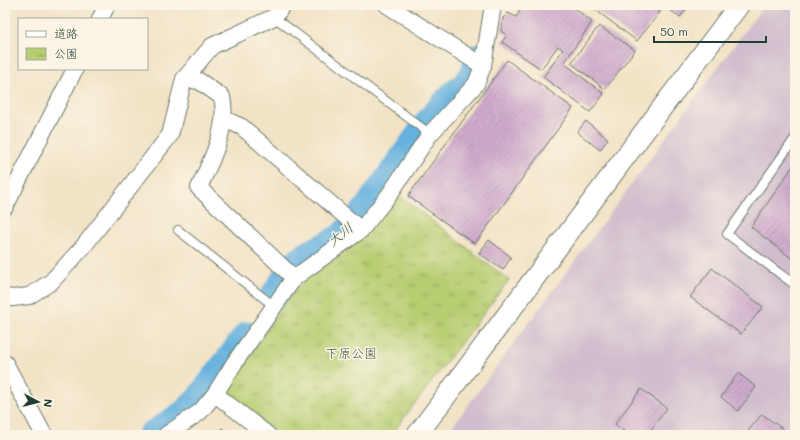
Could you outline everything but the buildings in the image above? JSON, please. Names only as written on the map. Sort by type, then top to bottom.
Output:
[{"type":"street","points":[[100,18],[107,5]]},
{"type":"street","points":[[387,5],[482,66]]},
{"type":"street","points":[[166,435],[200,412],[215,394],[235,362],[275,307],[294,277],[361,229],[389,195],[430,134],[476,84],[482,66],[493,5]]},
{"type":"street","points":[[417,435],[739,5]]},
{"type":"street","points":[[5,297],[13,298],[29,296],[51,282],[83,247],[170,135],[184,79],[212,46],[278,11]]},
{"type":"street","points":[[5,207],[74,70]]},
{"type":"street","points":[[184,79],[198,81],[222,97],[224,119],[214,154],[199,188],[294,277]]},
{"type":"street","points":[[224,119],[242,127],[361,229]]},
{"type":"street","points":[[5,363],[44,435]]},
{"type":"street","points":[[215,394],[268,435]]},
{"type":"lane","points":[[278,11],[430,134]]},
{"type":"lane","points":[[795,138],[727,234],[795,285]]},
{"type":"lane","points":[[178,230],[275,307]]},
{"type":"shaded area","points":[[764,5],[795,5],[795,435],[446,435]]},
{"type":"green space","name":"下原公園","points":[[396,193],[509,280],[391,435],[279,435],[224,392],[286,301],[313,271],[332,262],[359,240]]},
{"type":"waterway","name":"大川","points":[[273,296],[294,265],[307,255],[341,237],[361,216],[428,122],[451,96],[468,82],[474,73],[478,57]]},
{"type":"waterway","name":"大川","points":[[151,435],[183,414],[198,400],[247,335]]}]
